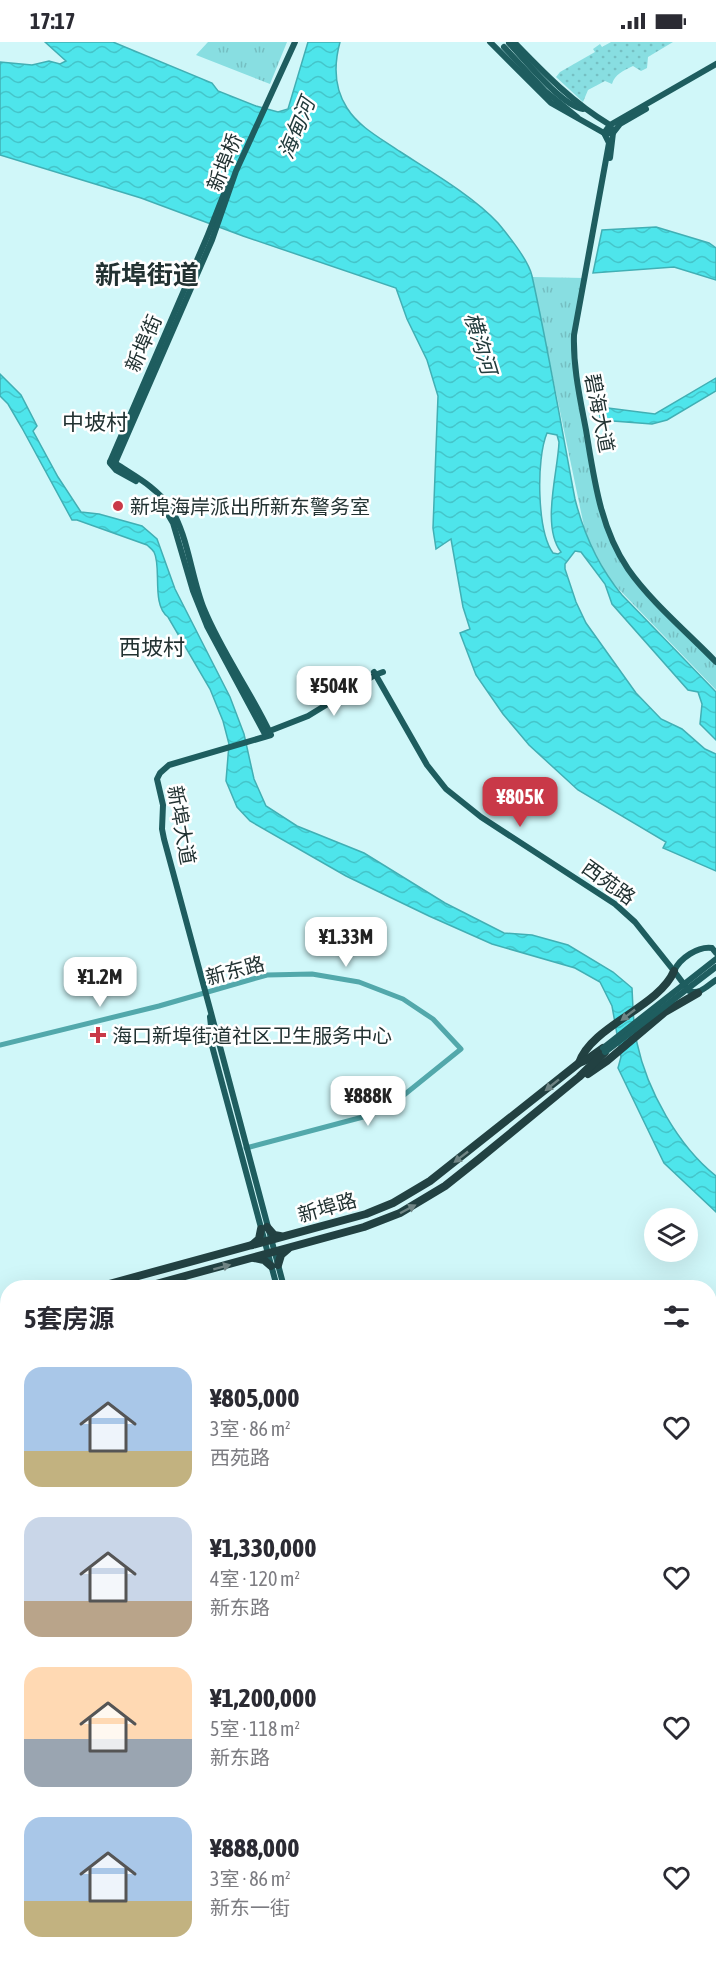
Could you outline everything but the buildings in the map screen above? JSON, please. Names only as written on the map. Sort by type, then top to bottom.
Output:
[{"type":"highway","points":[[579,1063],[582,1054],[598,1038],[657,993],[670,981],[674,972]]},
{"type":"highway","points":[[579,1077],[585,1076],[606,1061],[665,1011],[698,993]]},
{"type":"highway","points":[[579,1063],[604,1050]]},
{"type":"highway","points":[[579,1077],[604,1050]]},
{"type":"highway","name":"新埠路","points":[[124,1280],[366,1214],[393,1203],[437,1176],[579,1063]]},
{"type":"highway","name":"新埠路","points":[[171,1280],[364,1227],[409,1208],[445,1186],[579,1077]]},
{"type":"highway","points":[[250,1245],[259,1239],[264,1228],[274,1235],[285,1236]]},
{"type":"highway","points":[[253,1258],[274,1265],[290,1248]]},
{"type":"main road","name":"新埠桥","points":[[209,238],[233,170],[293,42]]},
{"type":"main road","points":[[490,42],[546,99],[573,117],[577,117]]},
{"type":"main road","points":[[514,42],[583,109],[610,125],[613,133]]},
{"type":"main road","points":[[506,44],[545,91],[577,117],[604,133],[613,133]]},
{"type":"main road","points":[[506,44],[555,91],[578,108],[583,109]]},
{"type":"main road","points":[[604,133],[610,125],[716,66]]},
{"type":"main road","points":[[613,133],[620,124],[716,66]]},
{"type":"main road","name":"碧海大道","points":[[604,133],[609,143],[579,306],[574,346],[578,392],[600,507],[614,543],[633,576],[716,660]]},
{"type":"main road","name":"碧海大道","points":[[613,133],[613,144],[580,309],[577,344],[580,386],[600,496],[610,530],[630,567],[716,660]]},
{"type":"main road","name":"新埠街","points":[[209,238],[115,465],[146,488],[168,513],[173,523],[192,591],[204,619],[268,734]]},
{"type":"main road","name":"新埠大道","points":[[264,1228],[246,1148],[164,839],[163,805],[157,779],[167,766],[305,721],[375,675]]},
{"type":"main road","name":"西苑路","points":[[375,675],[427,765],[446,789],[481,817],[615,904],[635,922],[689,991],[698,993]]},
{"type":"main road","points":[[674,972],[679,963],[700,948],[712,948],[716,953]]},
{"type":"main road","points":[[604,1050],[716,959]]},
{"type":"main road","points":[[604,1050],[716,967]]},
{"type":"main road","points":[[698,993],[716,980]]},
{"type":"main road","name":"新埠大道","points":[[206,993],[211,1026],[208,1031],[268,1241],[276,1280]]},
{"type":"main road","name":"新埠大道","points":[[274,1265],[281,1280]]},
{"type":"street","name":"新东路","points":[[0,1045],[206,993],[267,975],[312,974],[359,982],[403,999],[433,1019],[461,1049],[399,1099],[363,1117],[246,1148]]},
{"type":"green space","points":[[208,42],[287,42],[270,84],[196,55]]},
{"type":"green space","points":[[611,42],[673,42],[648,57],[647,68],[641,71],[633,66],[617,75],[612,84],[605,81],[588,90],[583,102],[556,77],[560,72],[595,52],[593,49],[600,44],[602,47]]},
{"type":"green space","points":[[532,277],[585,278],[574,335],[576,380],[604,520],[630,572],[716,662],[716,690],[610,580],[586,536]]},
{"type":"water","points":[[45,42],[113,42],[212,83],[218,91],[278,112],[288,109],[308,42],[340,42],[336,67],[337,84],[352,115],[377,137],[464,194],[498,223],[523,256],[532,276],[575,499],[593,550],[622,595],[716,692],[716,740],[700,724],[702,704],[698,692],[688,690],[612,604],[605,584],[581,552],[575,551],[565,564],[565,569],[586,623],[636,693],[661,719],[682,729],[705,749],[716,754],[716,871],[663,848],[666,842],[578,790],[529,745],[503,714],[476,675],[460,633],[470,629],[463,607],[451,539],[436,549],[433,528],[438,396],[427,360],[407,319],[396,288],[243,236],[141,198],[0,155],[0,62],[32,65],[49,61],[60,64],[66,61]],"holes":[[[547,433],[557,435],[559,442],[551,514],[555,541],[561,552],[558,554],[553,553],[548,543],[541,512],[540,494],[543,445]]]},
{"type":"water","points":[[656,227],[709,243],[716,248],[716,280],[674,267],[593,273],[602,230]]},
{"type":"water","points":[[0,374],[21,395],[37,426],[33,431],[58,477],[81,512],[99,514],[142,526],[157,539],[175,589],[230,697],[244,734],[254,779],[266,806],[297,826],[364,853],[445,903],[504,933],[532,935],[568,945],[613,972],[632,988],[636,1036],[648,1079],[656,1098],[677,1133],[702,1164],[716,1176],[716,1212],[664,1163],[618,1068],[621,1057],[612,1006],[600,982],[575,968],[492,944],[346,876],[250,821],[237,807],[226,781],[229,744],[223,721],[210,689],[160,604],[154,552],[147,545],[72,520],[22,428],[8,404],[0,396]]},
{"type":"water","points":[[716,378],[716,391],[667,420],[652,424],[600,420],[600,412],[608,408],[655,414]]},
{"type":"place","name":"新埠海岸派出所新东警务室","points":[[118,506]]},
{"type":"place","name":"海口新埠街道社区卫生服务中心","points":[[98,1035]]},
{"type":"district","name":"新埠街道","points":[[147,275]]},
{"type":"district","name":"中坡村","points":[[95,422]]},
{"type":"district","name":"西坡村","points":[[152,647]]},
{"type":"water label","name":"海甸河","points":[[296,128]]},
{"type":"water label","name":"横沟河","points":[[481,343]]}]
